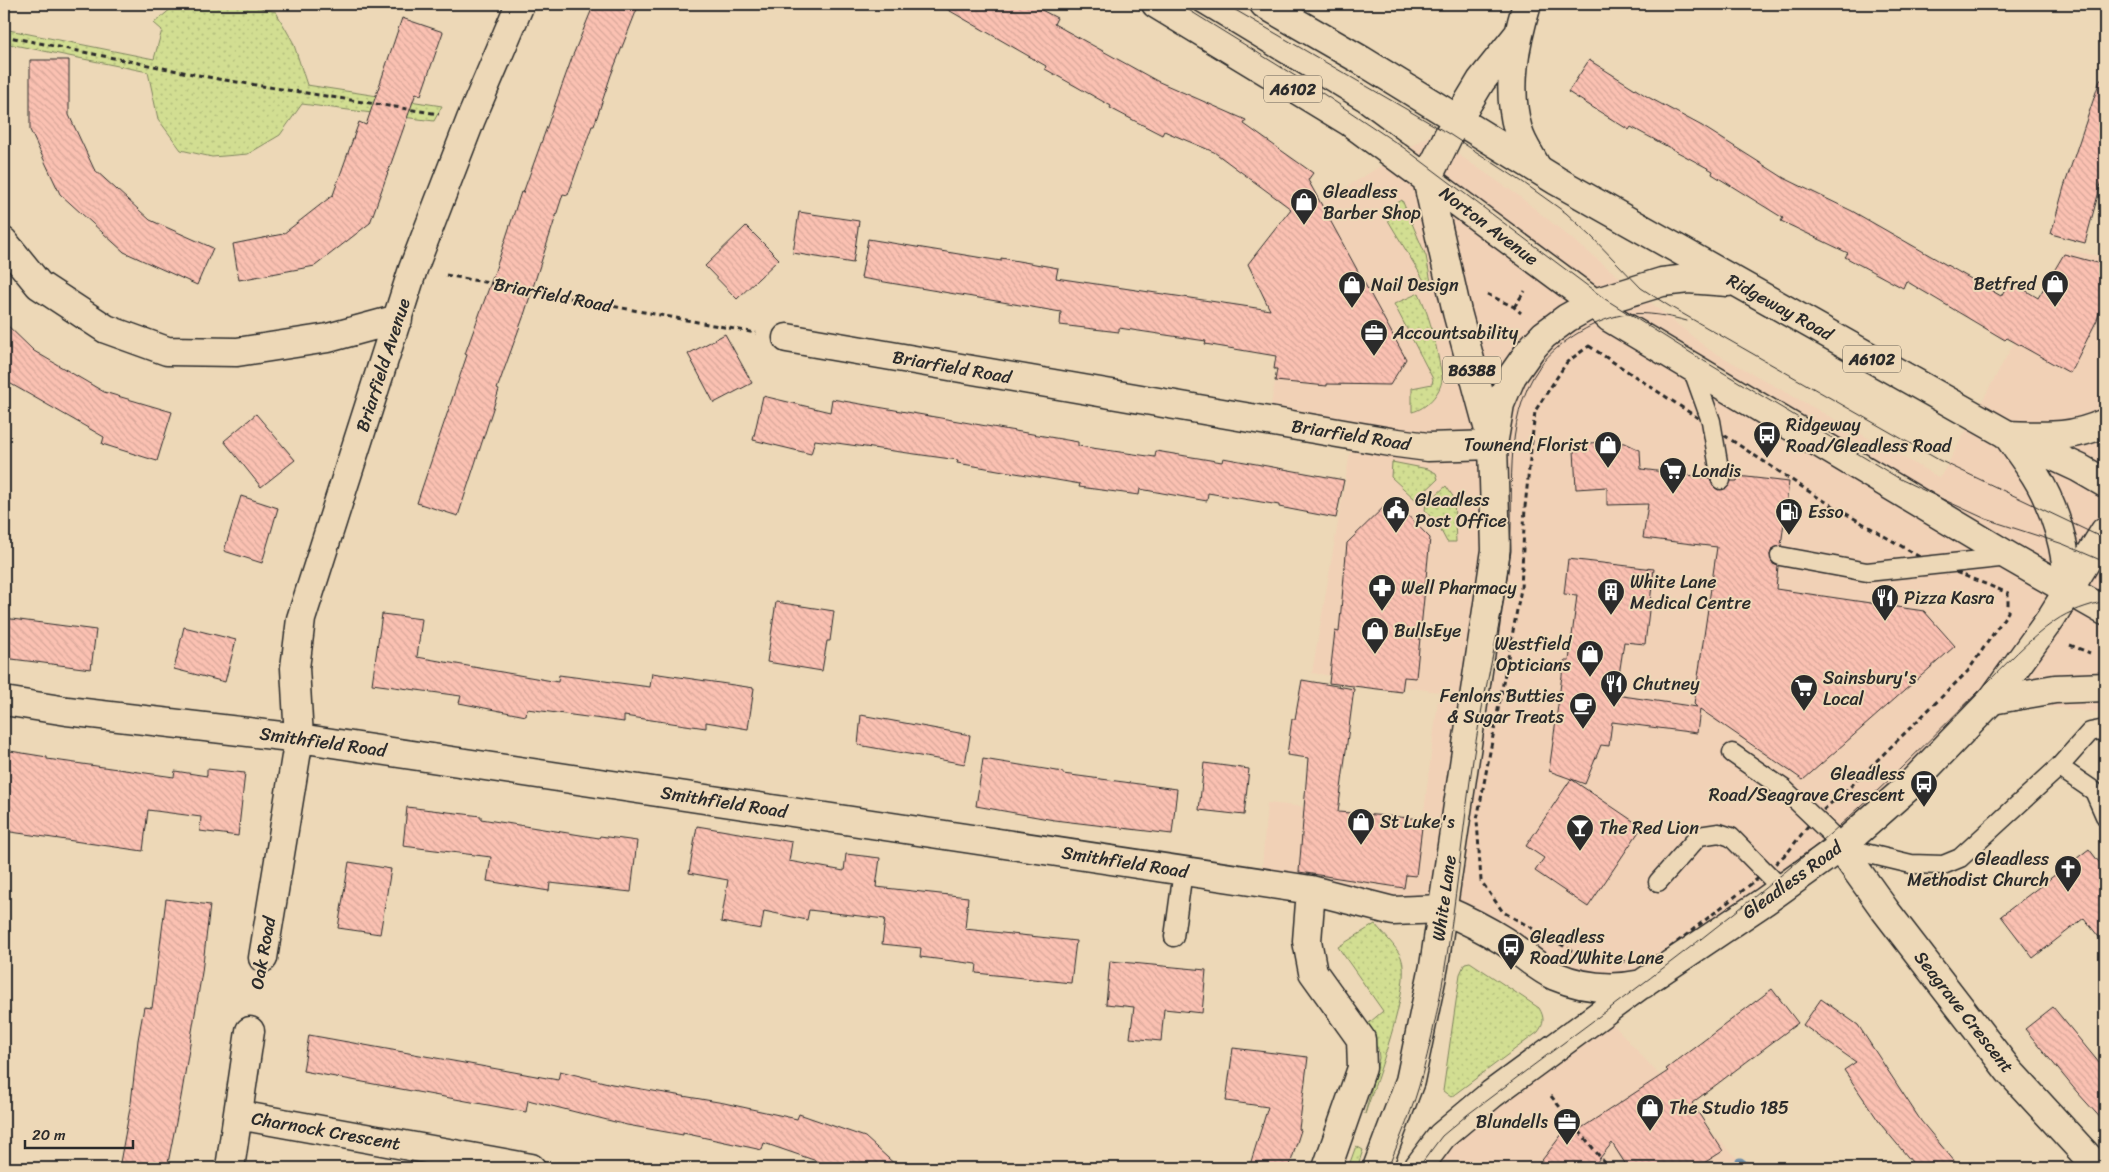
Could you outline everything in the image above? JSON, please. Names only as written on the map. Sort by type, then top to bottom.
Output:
[{"type":"main road","name":"Briarfield Avenue","points":[[299,738],[295,668],[301,619],[413,269],[471,119],[520,4]]},
{"type":"main road","name":"Norton Avenue","points":[[1156,4],[1350,122],[1594,304]]},
{"type":"main road","name":"A6102","points":[[1264,4],[1361,60],[1537,168]]},
{"type":"main road","points":[[1527,4],[1517,36],[1513,69],[1513,109],[1518,132],[1537,168]]},
{"type":"main road","points":[[1427,179],[1481,81],[1517,36]]},
{"type":"main road","name":"Ridgeway Road","points":[[1537,168],[1556,181],[2008,435],[2079,468],[2105,483]]},
{"type":"main road","name":"B6388","points":[[1427,179],[1457,312],[1493,445]]},
{"type":"main road","points":[[4,242],[39,285],[46,290],[106,329],[167,351],[237,352],[328,338],[398,319]]},
{"type":"main road","name":"B6388","points":[[1594,304],[1662,282],[1688,279],[1737,283]]},
{"type":"main road","name":"A6102","points":[[1594,304],[1610,318],[1692,368],[2010,557],[2105,611]]},
{"type":"main road","name":"White Lane","points":[[1377,1168],[1410,1081],[1434,966],[1496,550],[1493,445],[1500,404],[1512,376],[1531,349],[1551,329],[1594,304]]},
{"type":"main road","name":"Briarfield Road","points":[[787,338],[1390,442],[1428,447],[1493,445]]},
{"type":"main road","points":[[2008,435],[2057,437],[2081,432],[2105,423]]},
{"type":"main road","points":[[2008,435],[2036,476],[2053,512],[2068,568],[2068,590]]},
{"type":"main road","name":"Gleadless Road","points":[[1418,1168],[1442,1136],[1492,1094],[1644,983],[1773,880],[1840,847],[1907,788],[1992,700],[2051,618],[2105,531]]},
{"type":"main road","points":[[1992,700],[2056,689],[2105,687]]},
{"type":"main road","name":"Smithfield Road","points":[[4,702],[299,738],[1311,890],[1393,911],[1442,909]]},
{"type":"main road","name":"Oak Road","points":[[263,958],[299,738]]},
{"type":"main road","name":"Seagrave Crescent","points":[[1840,847],[1885,910],[2009,1071],[2098,1168]]},
{"type":"main road","points":[[1311,890],[1307,941],[1313,972],[1361,1038],[1363,1051],[1362,1068],[1327,1168]]},
{"type":"main road","points":[[1442,909],[1494,935],[1554,976],[1600,987],[1629,986],[1644,983]]},
{"type":"main road","points":[[230,1168],[250,1030]]},
{"type":"main road","name":"Charnock Crescent","points":[[238,1115],[531,1168]]},
{"type":"lane","points":[[1692,368],[1712,427],[1721,480]]},
{"type":"lane","points":[[1780,556],[1867,572],[2010,557]]},
{"type":"lane","points":[[1732,753],[1784,789],[1831,834],[1840,847],[1911,864],[1943,864],[1960,858],[2059,767],[2090,732],[2105,730]]},
{"type":"lane","points":[[2059,767],[2094,791],[2105,816]]},
{"type":"lane","points":[[1658,882],[1699,836],[1710,833],[1719,833],[1730,837],[1773,880]]},
{"type":"lane","points":[[1174,938],[1183,871]]},
{"type":"path","points":[[4,36],[218,79],[471,119]]},
{"type":"path","name":"Briarfield Road","points":[[413,269],[787,338]]},
{"type":"path","points":[[1514,307],[1527,288]]},
{"type":"path","points":[[1485,293],[1514,307],[1527,317]]},
{"type":"path","points":[[1589,346],[1712,427],[1816,496],[1935,565],[2008,593],[2008,612],[1968,671],[1851,786],[1814,818],[1788,852],[1773,880],[1662,954],[1635,963],[1578,954],[1503,912],[1482,881],[1477,820],[1521,589],[1525,507],[1535,411],[1567,362],[1589,346]]},
{"type":"path","points":[[1551,1096],[1610,1168]]},
{"type":"shaded area","points":[[1430,135],[1519,196],[1708,349],[1940,478],[2065,250],[2105,257],[2105,713],[1992,700],[1907,788],[1603,1013],[1738,1159],[1728,1168],[1418,1168],[1602,1014],[1600,987],[1505,942],[1261,882],[1267,803],[1423,819],[1439,692],[1312,673],[1355,424],[1270,410],[1277,370],[1274,369],[1280,333],[1248,264],[1277,228]]},
{"type":"green space","points":[[195,4],[245,4],[276,12],[293,42],[307,85],[442,106],[434,121],[302,104],[280,135],[248,154],[212,157],[181,150],[158,119],[148,72],[4,43],[4,29],[154,59],[162,30],[154,23],[172,8]]},
{"type":"green space","points":[[1402,200],[1426,256],[1431,282],[1429,284],[1425,282],[1383,212]]},
{"type":"green space","points":[[1419,293],[1432,331],[1442,379],[1439,390],[1432,400],[1422,408],[1412,412],[1412,388],[1432,384],[1433,379],[1394,304]]},
{"type":"green space","points":[[1392,462],[1428,469],[1436,473],[1438,479],[1416,500],[1391,477]]},
{"type":"green space","points":[[1446,486],[1454,498],[1456,542],[1447,542],[1439,527],[1425,510],[1426,504]]},
{"type":"green space","points":[[1375,924],[1393,944],[1401,957],[1403,970],[1402,989],[1398,1011],[1365,1114],[1379,1058],[1378,1049],[1363,1028],[1383,1011],[1338,947]]},
{"type":"green space","points":[[1470,962],[1539,1008],[1543,1021],[1538,1032],[1451,1097],[1443,1091],[1460,974],[1465,963]]},
{"type":"green space","points":[[1356,1146],[1363,1150],[1357,1168],[1348,1168]]},
{"type":"building","points":[[594,4],[639,4],[611,75],[594,126],[592,126],[568,195],[563,194],[524,315],[497,389],[499,390],[458,516],[417,503],[467,355],[465,354],[521,192],[523,193],[573,55]]},
{"type":"building","points":[[938,4],[1030,4],[1057,18],[1054,24],[1157,81],[1246,120],[1244,124],[1313,173],[1308,180],[1406,359],[1390,385],[1327,384],[1327,386],[1275,381],[1277,369],[1274,369],[1276,356],[1205,344],[1206,341],[1119,328],[1119,332],[1060,325],[1061,312],[861,278],[868,239],[1001,261],[1001,258],[1058,268],[1056,278],[1270,310],[1248,264],[1291,209],[1214,152],[1164,131],[1162,135],[1110,108],[1111,106],[1045,69],[1046,66]]},
{"type":"building","points":[[402,18],[443,32],[421,95],[416,93],[370,223],[315,266],[239,280],[233,244],[283,234],[333,195],[359,122],[366,125]]},
{"type":"building","points":[[30,60],[69,60],[69,115],[94,169],[150,220],[213,248],[197,285],[124,252],[60,194],[30,130]]},
{"type":"building","points":[[1589,60],[1648,97],[1702,126],[1784,178],[1852,211],[2001,296],[2010,281],[2038,298],[2064,254],[2105,265],[2105,292],[2097,320],[2070,373],[2007,338],[2005,340],[1906,281],[1903,288],[1845,257],[1848,253],[1781,221],[1783,218],[1712,174],[1713,171],[1631,127],[1629,130],[1568,92]]},
{"type":"building","points":[[2100,80],[2105,81],[2105,169],[2085,243],[2051,234],[2064,187]]},
{"type":"building","points":[[799,212],[859,221],[853,263],[793,253]]},
{"type":"building","points":[[746,226],[779,259],[737,299],[705,266]]},
{"type":"building","points":[[4,322],[34,351],[104,392],[172,412],[157,461],[102,444],[104,437],[4,380]]},
{"type":"building","points":[[725,334],[752,383],[714,403],[688,354]]},
{"type":"building","points":[[763,396],[830,412],[832,399],[1078,442],[1078,446],[1155,457],[1156,451],[1222,462],[1223,458],[1344,480],[1336,518],[1279,507],[1279,505],[1208,493],[1207,501],[1140,489],[1139,495],[1079,487],[1080,484],[957,463],[958,460],[815,440],[811,454],[753,440]]},
{"type":"building","points":[[256,414],[295,460],[261,487],[224,441]]},
{"type":"building","points":[[1590,443],[1625,443],[1640,450],[1641,469],[1710,478],[1713,486],[1718,490],[1727,488],[1731,481],[1737,481],[1738,476],[1789,482],[1781,546],[1772,549],[1770,555],[1773,564],[1778,566],[1776,589],[1924,611],[1955,646],[1803,780],[1700,709],[1697,733],[1612,722],[1609,746],[1601,745],[1585,784],[1549,771],[1564,661],[1569,661],[1577,595],[1564,594],[1568,559],[1654,569],[1645,644],[1624,642],[1616,695],[1697,707],[1694,704],[1717,547],[1643,538],[1648,504],[1607,505],[1607,487],[1576,489],[1574,450]]},
{"type":"building","points":[[241,496],[278,508],[262,563],[224,551]]},
{"type":"building","points":[[1392,499],[1430,538],[1416,678],[1404,677],[1402,692],[1329,683],[1335,631],[1339,632],[1347,543]]},
{"type":"building","points":[[776,602],[834,611],[830,641],[827,641],[822,671],[767,662]]},
{"type":"building","points":[[382,614],[422,619],[417,657],[558,682],[559,675],[650,687],[652,673],[754,688],[748,729],[706,722],[706,728],[624,716],[624,722],[527,709],[526,716],[459,703],[461,696],[372,684]]},
{"type":"building","points":[[4,618],[96,630],[91,669],[4,658]]},
{"type":"building","points":[[184,627],[236,640],[225,682],[174,669]]},
{"type":"building","points":[[1302,680],[1354,689],[1338,812],[1423,819],[1416,876],[1406,875],[1404,888],[1299,872],[1308,758],[1287,755],[1292,719],[1295,719]]},
{"type":"building","points":[[861,715],[970,735],[965,764],[858,745]]},
{"type":"building","points":[[4,750],[47,757],[47,759],[174,777],[175,771],[207,776],[207,769],[245,773],[238,836],[200,831],[201,817],[148,810],[143,851],[4,831]]},
{"type":"building","points":[[983,759],[1063,772],[1063,774],[1177,789],[1172,834],[1054,820],[976,806]]},
{"type":"building","points":[[1204,763],[1249,769],[1244,815],[1199,810]]},
{"type":"building","name":"The Red Lion","points":[[1571,779],[1642,827],[1588,907],[1535,871],[1544,858],[1526,846]]},
{"type":"building","points":[[407,807],[481,816],[481,819],[599,838],[600,836],[637,841],[631,892],[550,883],[549,891],[487,881],[491,857],[403,846]]},
{"type":"building","points":[[697,826],[792,842],[789,861],[844,871],[846,854],[880,858],[876,887],[968,897],[965,929],[1076,941],[1071,983],[976,973],[977,964],[920,957],[921,948],[882,944],[885,919],[809,910],[807,920],[764,911],[761,929],[721,922],[728,880],[689,873]]},
{"type":"building","name":"Gleadless Methodist Church","points":[[2089,849],[2105,870],[2105,945],[2084,918],[2033,958],[2001,916]]},
{"type":"building","points":[[349,862],[391,869],[380,934],[338,928]]},
{"type":"building","points":[[166,899],[210,905],[202,972],[181,1097],[167,1168],[119,1168],[131,1103],[138,1040],[144,1007],[152,1008]]},
{"type":"building","points":[[1110,961],[1206,970],[1202,1013],[1164,1009],[1161,1041],[1130,1038],[1134,1007],[1106,1004]]},
{"type":"building","points":[[1772,989],[1798,1023],[1692,1103],[1723,1151],[1696,1168],[1628,1168],[1612,1143],[1592,1168],[1536,1168],[1566,1129],[1571,1135],[1668,1071],[1666,1069]]},
{"type":"building","points":[[1821,999],[1858,1025],[1921,1121],[1960,1168],[1917,1168],[1882,1126],[1844,1070],[1856,1062],[1803,1025]]},
{"type":"building","points":[[2053,1007],[2105,1070],[2105,1123],[2025,1029]]},
{"type":"building","points":[[309,1035],[558,1080],[560,1071],[612,1084],[724,1103],[797,1119],[799,1114],[865,1137],[899,1168],[837,1168],[764,1143],[762,1150],[683,1133],[683,1135],[627,1125],[528,1100],[526,1112],[303,1071]]},
{"type":"building","points":[[1233,1048],[1308,1057],[1299,1129],[1301,1130],[1289,1168],[1249,1168],[1268,1107],[1226,1101]]},
{"type":"waterway","points":[[1740,1163],[1746,1168]]},
{"type":"tram line","points":[[1179,4],[1313,87],[1404,148],[1605,299],[1699,358],[1900,479],[1986,519],[2063,544],[2105,562]]},
{"type":"tram line","points":[[1225,4],[1449,134],[1524,183],[1566,213],[1641,288],[1669,306],[1939,460],[2105,539]]},
{"type":"tram line","points":[[1388,1168],[1419,1087],[1440,995],[1453,915],[1474,753],[1506,587],[1511,538],[1514,436],[1527,388],[1547,357],[1568,340],[1592,325],[1628,314],[1665,316],[1687,321]]},
{"type":"tram line","points":[[1418,1168],[1442,1136],[1467,1115],[1696,943],[1850,817],[2008,661],[2036,636],[2066,614],[2105,601]]},
{"type":"place","name":"Gleadless Barber Shop","points":[[1304,226]]},
{"type":"place","name":"Betfred","points":[[2055,308]]},
{"type":"place","name":"Nail Design","points":[[1352,309]]},
{"type":"place","name":"Accountsability","points":[[1374,357]]},
{"type":"place","name":"Ridgeway Road/Gleadless Road","points":[[1767,459]]},
{"type":"place","name":"Townend Florist","points":[[1608,469]]},
{"type":"place","name":"Londis","points":[[1673,495]]},
{"type":"place","name":"Gleadless Post Office","points":[[1396,534]]},
{"type":"place","name":"Esso","points":[[1789,536]]},
{"type":"place","name":"Well Pharmacy","points":[[1382,612]]},
{"type":"place","name":"White Lane Medical Centre","points":[[1611,616]]},
{"type":"place","name":"Pizza Kasra","points":[[1885,622]]},
{"type":"place","name":"BullsEye","points":[[1375,655]]},
{"type":"place","name":"Westfield Opticians","points":[[1590,678]]},
{"type":"place","name":"Chutney","points":[[1614,708]]},
{"type":"place","name":"Sainsbury's Local","points":[[1804,712]]},
{"type":"place","name":"Fenlons Butties & Sugar Treats","points":[[1583,730]]},
{"type":"place","name":"Gleadless Road/Seagrave Crescent","points":[[1924,808]]},
{"type":"place","name":"St Luke's","points":[[1361,846]]},
{"type":"place","name":"The Red Lion","points":[[1580,852]]},
{"type":"place","name":"Gleadless Methodist Church","points":[[2068,893]]},
{"type":"place","name":"Gleadless Road/White Lane","points":[[1511,971]]},
{"type":"place","name":"The Studio 185","points":[[1650,1132]]},
{"type":"place","name":"Blundells","points":[[1567,1146]]}]
